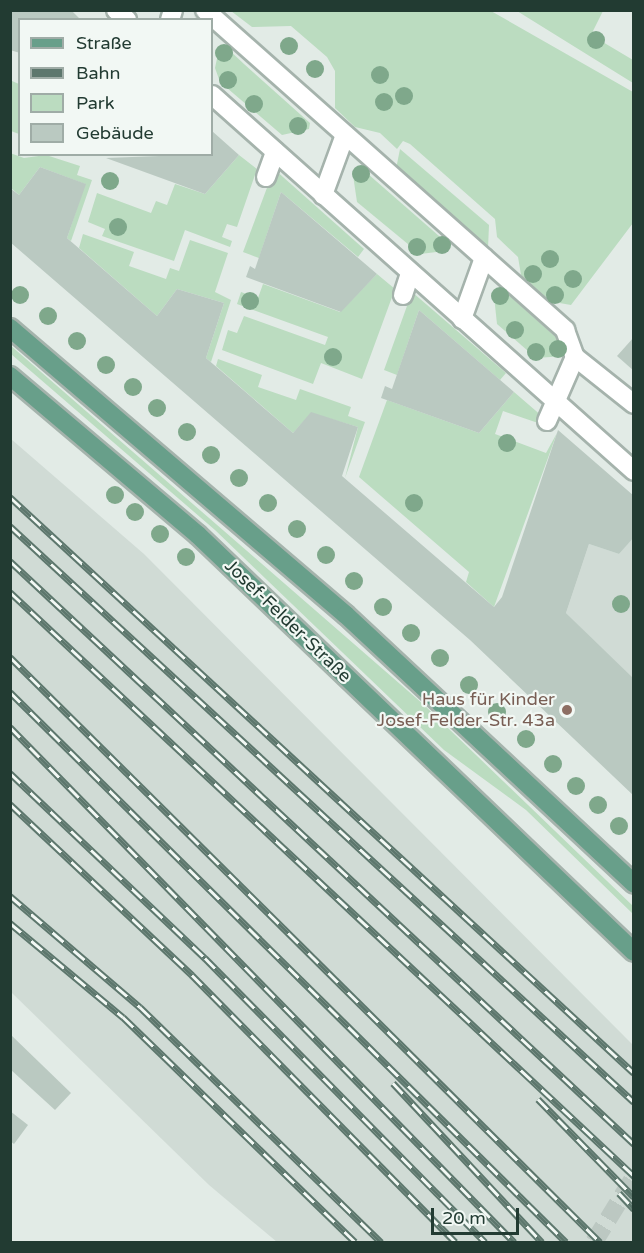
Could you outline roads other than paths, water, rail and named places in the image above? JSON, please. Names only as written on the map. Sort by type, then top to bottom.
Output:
[{"type":"main road","points":[[10,328],[346,615],[633,884]]},
{"type":"main road","name":"Josef-Felder-Straße","points":[[10,376],[198,535],[633,952]]},
{"type":"street","points":[[205,10],[565,330],[575,357],[633,404]]},
{"type":"street","points":[[213,96],[633,471]]},
{"type":"street","points":[[323,195],[345,135]]},
{"type":"street","points":[[266,177],[275,152]]},
{"type":"street","points":[[462,319],[484,258]]},
{"type":"street","points":[[403,295],[410,273]]},
{"type":"street","points":[[547,421],[575,357]]},
{"type":"tunnel","points":[[594,1242],[634,1177]]},
{"type":"railway","points":[[10,497],[634,1073]]},
{"type":"railway","points":[[10,526],[634,1102]]},
{"type":"railway","points":[[10,561],[634,1144]]},
{"type":"railway","points":[[10,592],[634,1176]]},
{"type":"railway","points":[[10,657],[600,1242]]},
{"type":"railway","points":[[10,692],[566,1242]]},
{"type":"railway","points":[[10,727],[514,1242]]},
{"type":"railway","points":[[10,773],[205,958],[485,1242]]},
{"type":"railway","points":[[10,804],[192,975],[455,1242]]},
{"type":"railway","points":[[10,896],[140,1007],[381,1242]]},
{"type":"railway","points":[[10,923],[123,1017],[355,1242]]},
{"type":"railway","points":[[393,1083],[542,1242]]},
{"type":"railway","points":[[538,1099],[634,1197]]},
{"type":"railway","points":[[619,1193],[634,1209]]},
{"type":"place","name":"Haus für Kinder Josef-Felder-Str. 43a","points":[[567,710]]}]
